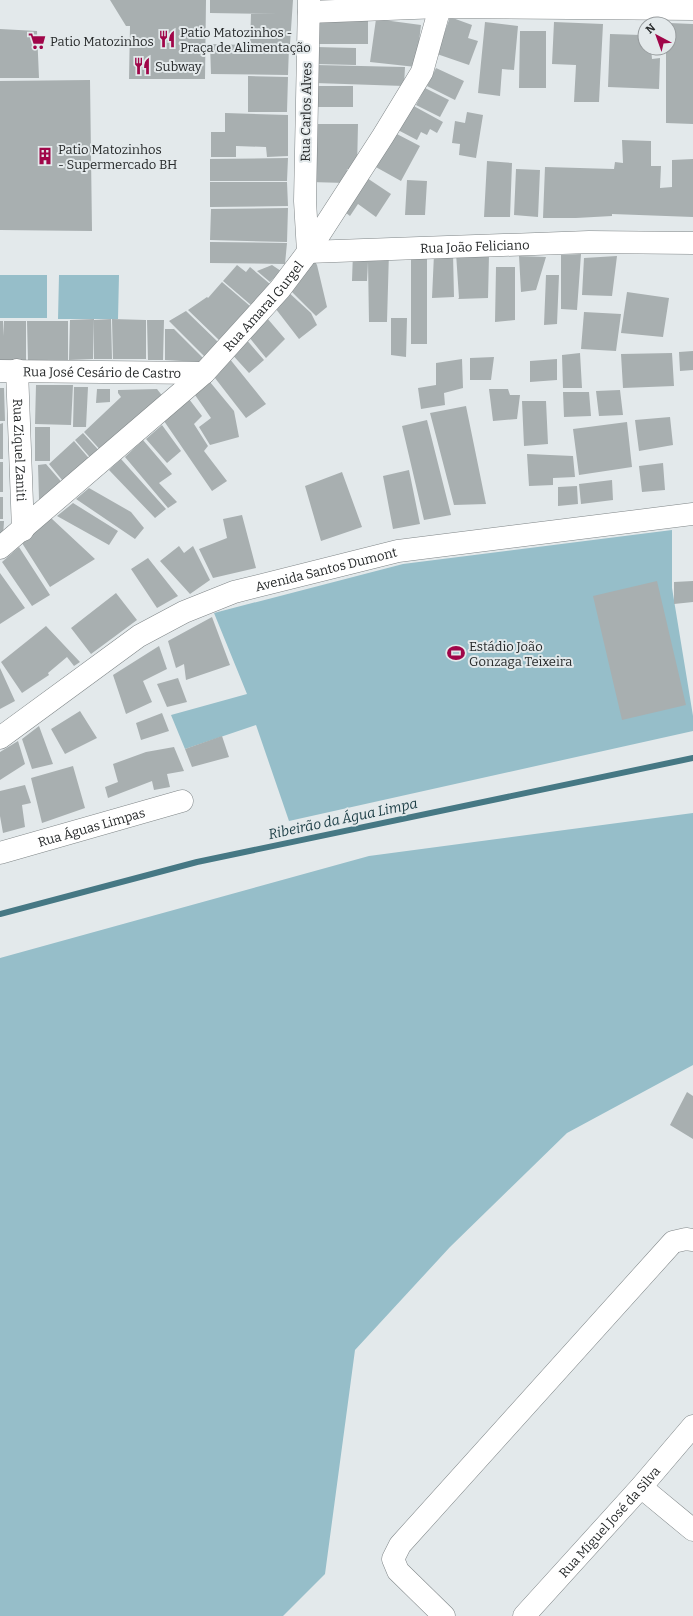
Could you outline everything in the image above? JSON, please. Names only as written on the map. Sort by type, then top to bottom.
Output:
[{"type":"street","points":[[309,6],[441,3],[693,10]]},
{"type":"street","name":"Rua Amaral Gurgel","points":[[0,548],[23,530],[204,373],[280,289],[308,252],[383,136],[422,72],[441,3]]},
{"type":"street","name":"Rua Carlos Alves","points":[[308,252],[305,201],[309,6]]},
{"type":"street","name":"Rua João Feliciano","points":[[308,252],[589,242],[693,243]]},
{"type":"street","name":"Rua José Cesário de Castro","points":[[9,371],[204,373]]},
{"type":"street","name":"Rua Ziquel Zaniti","points":[[9,371],[23,530]]},
{"type":"street","name":"Avenida Santos Dumont","points":[[0,738],[139,636],[184,612],[234,592],[398,551],[693,514]]},
{"type":"street","name":"Rua Águas Limpas","points":[[0,853],[182,801]]},
{"type":"street","points":[[444,1616],[398,1571],[393,1559],[400,1545],[673,1242],[686,1239],[693,1240]]},
{"type":"street","name":"Rua Miguel José da Silva","points":[[524,1616],[641,1487],[693,1426]]},
{"type":"street","points":[[641,1487],[693,1530]]},
{"type":"shaded area","points":[[0,275],[47,275],[47,318],[0,318]]},
{"type":"shaded area","points":[[59,275],[119,275],[118,319],[58,319]]},
{"type":"shaded area","name":"Estádio João Gonzaga Teixeira","points":[[672,530],[672,588],[693,716],[693,731],[289,821],[256,725],[185,749],[171,715],[247,694],[214,613],[403,564]]},
{"type":"shaded area","points":[[693,813],[693,1065],[567,1133],[450,1247],[355,1350],[325,1574],[283,1616],[0,1616],[0,958],[369,856]]},
{"type":"building","name":"Patio Matozinhos - Praça de Alimentação","points":[[110,0],[206,0],[205,79],[129,79],[130,26],[126,26]]},
{"type":"building","points":[[210,0],[293,0],[290,44],[250,44],[251,14],[278,14],[210,13]]},
{"type":"building","points":[[450,17],[472,25],[468,38],[478,41],[469,65],[437,54]]},
{"type":"building","points":[[316,19],[368,20],[368,44],[316,44]]},
{"type":"building","points":[[376,19],[421,25],[416,67],[370,62]]},
{"type":"building","points":[[485,22],[518,26],[514,70],[502,69],[500,96],[478,93]]},
{"type":"building","points":[[554,22],[603,24],[599,102],[574,102],[576,65],[552,64]]},
{"type":"building","points":[[677,23],[693,24],[693,124],[666,123],[666,56],[677,56]]},
{"type":"building","points":[[0,29],[37,31],[39,78],[0,78]]},
{"type":"building","points":[[520,31],[546,31],[546,88],[519,88]]},
{"type":"building","points":[[610,34],[637,35],[637,56],[652,56],[652,59],[660,58],[659,89],[608,87]]},
{"type":"building","points":[[210,44],[289,46],[288,75],[211,74]]},
{"type":"building","points":[[316,47],[356,48],[356,65],[315,64]]},
{"type":"building","points":[[316,65],[405,67],[404,86],[315,83]]},
{"type":"building","points":[[436,68],[464,81],[455,100],[427,86]]},
{"type":"building","points":[[248,76],[288,77],[287,112],[248,112]]},
{"type":"building","name":"Patio Matozinhos - Supermercado BH","points":[[90,80],[92,231],[0,230],[0,81]]},
{"type":"building","points":[[311,86],[353,86],[353,107],[311,107]]},
{"type":"building","points":[[425,88],[449,100],[440,117],[416,105]]},
{"type":"building","points":[[410,104],[443,122],[437,133],[430,129],[427,135],[421,132],[417,140],[396,129]]},
{"type":"building","points":[[467,112],[483,115],[476,158],[459,155],[460,144],[452,143],[455,121],[465,123]]},
{"type":"building","points":[[225,113],[288,115],[288,156],[267,157],[266,147],[236,146],[236,157],[211,157],[211,132],[225,132]]},
{"type":"building","points":[[311,124],[358,124],[357,169],[347,169],[346,183],[310,182]]},
{"type":"building","points":[[393,132],[420,146],[401,181],[374,166]]},
{"type":"building","points":[[622,140],[651,141],[651,166],[661,166],[660,188],[672,187],[672,160],[693,159],[693,217],[612,214],[612,216],[543,218],[545,167],[614,169],[615,162],[623,163]]},
{"type":"building","points":[[288,158],[287,181],[210,181],[210,159]]},
{"type":"building","points":[[487,161],[512,163],[510,217],[484,217]]},
{"type":"building","points":[[516,169],[540,170],[538,217],[514,215]]},
{"type":"building","points":[[364,176],[391,194],[376,217],[358,204],[350,216],[341,209]]},
{"type":"building","points":[[407,180],[427,181],[425,215],[405,215]]},
{"type":"building","points":[[210,182],[287,182],[288,206],[210,207]]},
{"type":"building","points":[[288,208],[287,242],[210,240],[211,209]]},
{"type":"building","points":[[210,242],[287,243],[285,264],[210,263]]},
{"type":"building","points":[[353,252],[389,252],[387,322],[369,322],[368,262],[367,281],[352,281]]},
{"type":"building","points":[[411,253],[427,254],[427,344],[411,344]]},
{"type":"building","points":[[453,253],[454,297],[432,298],[434,254]]},
{"type":"building","points":[[456,253],[489,255],[488,298],[458,299]]},
{"type":"building","points":[[581,254],[577,310],[561,309],[561,255]]},
{"type":"building","points":[[519,256],[546,257],[536,290],[521,292]]},
{"type":"building","points":[[617,256],[612,296],[582,295],[584,258]]},
{"type":"building","points":[[314,260],[317,265],[327,307],[316,316],[288,288]]},
{"type":"building","points":[[237,265],[246,272],[250,267],[270,284],[251,305],[223,281]]},
{"type":"building","points":[[272,265],[281,271],[270,282],[257,271]]},
{"type":"building","points":[[496,267],[515,267],[515,320],[495,322]]},
{"type":"building","points":[[546,275],[559,275],[557,324],[544,325]]},
{"type":"building","points":[[222,282],[250,306],[235,323],[208,298]]},
{"type":"building","points":[[286,290],[311,313],[317,325],[299,339],[272,304]]},
{"type":"building","points":[[627,292],[669,298],[663,337],[621,333]]},
{"type":"building","points":[[207,297],[235,323],[219,340],[188,310]]},
{"type":"building","points":[[186,311],[218,342],[205,357],[169,321]]},
{"type":"building","points":[[584,312],[621,314],[616,351],[581,349]]},
{"type":"building","points":[[267,318],[285,339],[266,358],[249,337]]},
{"type":"building","points":[[391,318],[407,318],[406,357],[391,355]]},
{"type":"building","points":[[94,319],[93,359],[69,360],[70,320]]},
{"type":"building","points":[[111,319],[112,359],[94,359],[94,320]]},
{"type":"building","points":[[112,319],[146,320],[146,359],[113,359]]},
{"type":"building","points":[[147,320],[164,320],[163,360],[148,360]]},
{"type":"building","points":[[0,321],[3,321],[4,336],[4,321],[26,321],[26,361],[0,362]]},
{"type":"building","points":[[27,321],[68,321],[68,360],[28,360]]},
{"type":"building","points":[[165,329],[174,329],[203,358],[199,362],[165,360]]},
{"type":"building","points":[[245,338],[264,360],[249,373],[229,351]]},
{"type":"building","points":[[693,351],[693,370],[680,371],[679,352]]},
{"type":"building","points":[[225,353],[266,404],[246,418],[208,369]]},
{"type":"building","points":[[580,353],[582,388],[563,388],[562,355]]},
{"type":"building","points":[[672,353],[674,386],[623,388],[621,354]]},
{"type":"building","points":[[494,357],[491,380],[470,380],[470,358]]},
{"type":"building","points":[[462,359],[463,388],[444,393],[445,405],[421,409],[418,388],[436,385],[436,363]]},
{"type":"building","points":[[557,359],[557,380],[530,382],[530,361]]},
{"type":"building","points":[[210,382],[234,411],[239,437],[210,445],[199,427],[211,418],[195,395]]},
{"type":"building","points":[[36,385],[73,385],[71,425],[35,424]]},
{"type":"building","points":[[74,387],[88,387],[86,427],[73,427]]},
{"type":"building","points":[[0,388],[4,388],[5,421],[0,421]]},
{"type":"building","points":[[97,389],[110,389],[110,402],[96,403]]},
{"type":"building","points":[[157,389],[164,398],[104,454],[84,432],[121,397],[118,390]]},
{"type":"building","points":[[489,389],[508,389],[510,395],[520,395],[517,419],[493,421]]},
{"type":"building","points":[[620,390],[623,415],[599,416],[596,391]]},
{"type":"building","points":[[563,392],[589,392],[591,416],[564,417]]},
{"type":"building","points":[[189,399],[202,416],[194,424],[208,446],[204,451],[227,481],[212,491],[164,421]]},
{"type":"building","points":[[522,401],[546,401],[548,444],[524,446]]},
{"type":"building","points":[[466,406],[486,504],[454,505],[430,413]]},
{"type":"building","points":[[670,417],[673,445],[639,451],[635,420]]},
{"type":"building","points":[[427,420],[451,515],[424,520],[402,426]]},
{"type":"building","points":[[627,422],[632,467],[579,475],[573,429]]},
{"type":"building","points":[[3,423],[3,459],[0,459],[0,424]]},
{"type":"building","points":[[162,425],[181,451],[167,463],[146,439]]},
{"type":"building","points":[[35,427],[50,427],[50,461],[35,461]]},
{"type":"building","points":[[83,433],[103,455],[94,462],[75,440]]},
{"type":"building","points":[[143,440],[172,474],[159,483],[177,502],[168,508],[125,457]]},
{"type":"building","points":[[74,441],[93,463],[67,486],[49,464]]},
{"type":"building","points":[[527,454],[573,456],[575,477],[553,478],[553,485],[529,486]]},
{"type":"building","points":[[121,459],[166,509],[155,518],[109,470]]},
{"type":"building","points":[[0,462],[3,462],[3,492],[0,492]]},
{"type":"building","points":[[663,463],[665,490],[642,492],[639,466]]},
{"type":"building","points":[[46,464],[65,486],[51,500],[39,499],[38,465]]},
{"type":"building","points":[[409,470],[420,524],[393,529],[383,476]]},
{"type":"building","points":[[342,472],[362,527],[321,541],[305,486]]},
{"type":"building","points":[[612,480],[613,500],[581,504],[579,484]]},
{"type":"building","points":[[577,486],[578,504],[558,506],[558,487]]},
{"type":"building","points":[[89,488],[131,512],[144,528],[135,539],[76,499]]},
{"type":"building","points":[[0,497],[3,497],[3,519],[0,519]]},
{"type":"building","points":[[73,503],[118,531],[109,545],[57,516]]},
{"type":"building","points":[[242,515],[256,568],[213,578],[199,549],[227,538],[223,519]]},
{"type":"building","points":[[51,518],[95,559],[50,587],[22,543]]},
{"type":"building","points":[[0,521],[4,521],[3,537],[0,539]]},
{"type":"building","points":[[179,546],[184,553],[193,546],[210,580],[190,594],[160,561]]},
{"type":"building","points":[[19,547],[50,595],[32,606],[2,562]]},
{"type":"building","points":[[148,558],[178,596],[157,608],[131,569]]},
{"type":"building","points":[[0,573],[25,608],[0,624]]},
{"type":"building","points":[[657,581],[686,705],[622,720],[593,596]]},
{"type":"building","points":[[693,581],[693,602],[674,604],[674,582]]},
{"type":"building","points":[[116,593],[137,620],[91,654],[71,628]]},
{"type":"building","points":[[212,617],[230,665],[186,680],[184,664],[176,668],[168,641]]},
{"type":"building","points":[[46,626],[80,662],[74,666],[67,657],[48,673],[49,675],[22,693],[1,662]]},
{"type":"building","points":[[159,646],[167,669],[143,681],[152,702],[126,714],[113,675]]},
{"type":"building","points":[[0,668],[15,701],[0,709]]},
{"type":"building","points":[[178,678],[187,702],[167,707],[157,684]]},
{"type":"building","points":[[80,711],[97,738],[65,754],[51,729]]},
{"type":"building","points":[[162,713],[169,731],[141,740],[136,723]]},
{"type":"building","points":[[39,726],[53,764],[32,769],[22,739]]},
{"type":"building","points":[[222,736],[229,757],[192,767],[185,749]]},
{"type":"building","points":[[18,741],[25,764],[0,780],[0,752]]},
{"type":"building","points":[[174,747],[184,771],[167,774],[170,787],[154,790],[152,781],[108,798],[105,787],[118,782],[113,764],[146,752]]},
{"type":"building","points":[[73,766],[85,808],[42,823],[31,778]]},
{"type":"building","points":[[25,785],[31,803],[22,805],[25,827],[3,833],[0,816],[0,791]]},
{"type":"building","points":[[687,1092],[693,1096],[693,1139],[670,1125]]},
{"type":"waterway","name":"Ribeirão da Água Limpa","points":[[0,914],[197,862],[693,758]]},
{"type":"place","name":"Patio Matozinhos - Praça de Alimentação","points":[[167,39]]},
{"type":"place","name":"Patio Matozinhos","points":[[37,41]]},
{"type":"place","name":"Subway","points":[[142,66]]},
{"type":"place","name":"Patio Matozinhos - Supermercado BH","points":[[45,156]]},
{"type":"place","name":"Estádio João Gonzaga Teixeira","points":[[456,653]]}]
